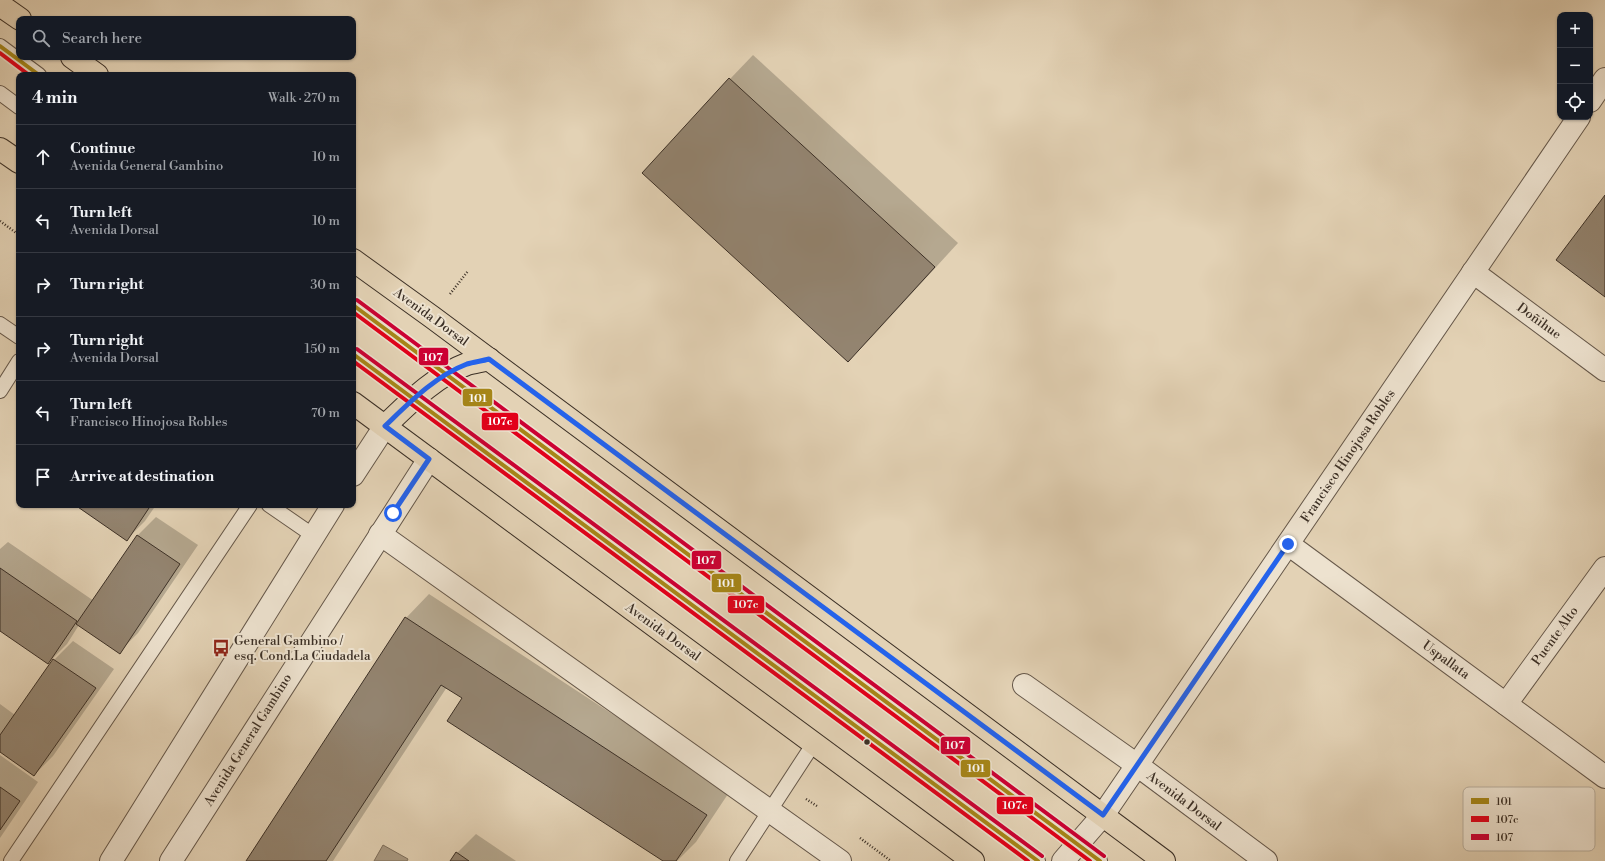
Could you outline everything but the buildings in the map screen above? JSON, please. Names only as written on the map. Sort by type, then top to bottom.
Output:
[{"type":"main road","points":[[0,5],[16,16]]},
{"type":"main road","points":[[76,60],[93,72]]},
{"type":"main road","points":[[0,149],[16,160]]},
{"type":"main road","name":"Avenida Dorsal","points":[[356,262],[489,359],[1164,861]]},
{"type":"main road","points":[[385,426],[413,399],[447,374],[467,364],[489,359]]},
{"type":"main road","name":"Avenida Dorsal","points":[[356,405],[973,861]]},
{"type":"street","points":[[1593,97],[1605,79]]},
{"type":"street","name":"Francisco Hinojosa Robles","points":[[1063,861],[1103,815],[1577,120]]},
{"type":"street","name":"Doñihue","points":[[1473,272],[1605,370]]},
{"type":"street","points":[[356,470],[385,426]]},
{"type":"street","name":"Avenida General Gambino","points":[[171,861],[429,459]]},
{"type":"street","points":[[110,861],[332,508]]},
{"type":"street","points":[[380,534],[840,861]]},
{"type":"street","name":"Uspallata","points":[[1288,544],[1605,777]]},
{"type":"street","name":"Puente Alto","points":[[1506,704],[1605,568]]},
{"type":"street","name":"Avenida Dorsal","points":[[1024,685],[1137,765],[1266,861]]},
{"type":"lane","points":[[0,46],[16,58]]},
{"type":"lane","points":[[19,60],[36,72]]},
{"type":"lane","points":[[0,93],[16,105]]},
{"type":"lane","points":[[356,307],[1100,861]]},
{"type":"lane","points":[[0,324],[16,335]]},
{"type":"lane","points":[[356,356],[1038,861]]},
{"type":"lane","points":[[0,391],[16,366]]},
{"type":"lane","points":[[11,861],[248,508]]},
{"type":"lane","points":[[273,508],[314,536]]},
{"type":"lane","points":[[737,861],[814,743]]},
{"type":"path","points":[[0,221],[16,234]]},
{"type":"shaded area","points":[[383,845],[408,859],[407,861],[374,861]]},
{"type":"transit line","name":"101","points":[[0,46],[16,58]]},
{"type":"transit line","name":"107c","points":[[0,53],[25,72]]},
{"type":"transit line","name":"101","points":[[19,60],[35,72]]},
{"type":"transit line","name":"107","points":[[357,300],[1104,856]]},
{"type":"transit line","name":"101","points":[[356,307],[1100,861]]},
{"type":"transit line","name":"107c","points":[[356,314],[1090,861]]},
{"type":"transit line","name":"107","points":[[357,349],[1042,856]]},
{"type":"transit line","name":"101","points":[[356,356],[1038,861]]},
{"type":"transit line","name":"107c","points":[[356,363],[1028,861]]},
{"type":"place","name":"General Gambino / esq. Cond.La Ciudadela","points":[[221,648]]},
{"type":"route","points":[[393,513],[429,459],[385,426],[413,399],[447,374],[467,364],[489,359],[1103,815],[1288,544]]}]
